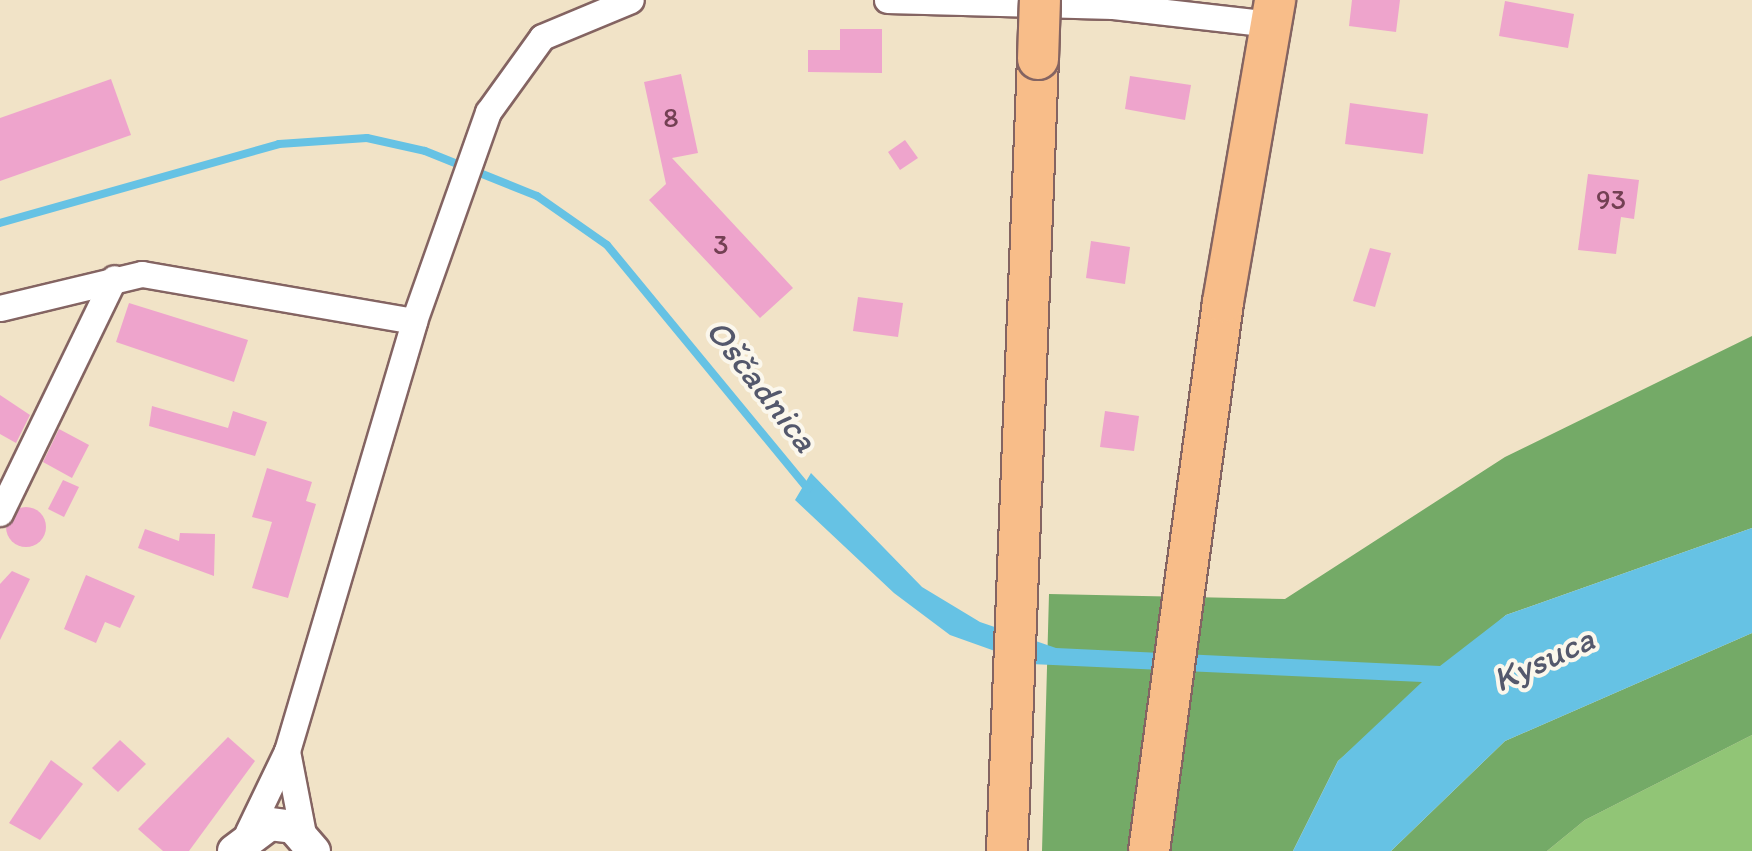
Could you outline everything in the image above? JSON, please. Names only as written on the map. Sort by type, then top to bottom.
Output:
[{"type":"main road","points":[[1007,851],[1040,0]]},
{"type":"main road","points":[[1150,851],[1184,579],[1273,12]]},
{"type":"street","points":[[241,842],[287,751],[414,322],[472,148],[533,45],[576,17],[631,0]]},
{"type":"street","points":[[887,0],[1273,12]]},
{"type":"street","points":[[0,308],[114,278],[172,275],[414,322]]},
{"type":"street","points":[[0,513],[114,278]]},
{"type":"street","points":[[287,751],[308,843]]},
{"type":"street","points":[[241,842],[282,824],[308,843]]},
{"type":"green space","points":[[1752,336],[1752,528],[1506,615],[1338,761],[1293,851],[1042,851],[1049,594],[1285,599],[1505,457]]},
{"type":"green space","points":[[1752,633],[1752,735],[1585,820],[1547,851],[1391,851],[1505,741]]},
{"type":"green space","points":[[1752,735],[1752,851],[1547,851],[1585,820]]},
{"type":"water","name":"Kysuca","points":[[811,473],[922,587],[980,622],[1056,648],[1440,666],[1506,615],[1752,528],[1752,633],[1505,741],[1391,851],[1293,851],[1338,761],[1422,682],[1031,664],[950,635],[894,593],[795,500]]},
{"type":"building","points":[[1352,0],[1400,0],[1396,32],[1349,26]]},
{"type":"building","points":[[1505,1],[1574,14],[1568,48],[1499,36]]},
{"type":"building","points":[[840,29],[882,29],[882,73],[808,72],[808,50],[840,50]]},
{"type":"building","points":[[681,74],[698,153],[672,158],[793,288],[760,318],[649,200],[666,184],[644,82]]},
{"type":"building","points":[[1130,76],[1191,85],[1185,120],[1125,109]]},
{"type":"building","points":[[111,79],[131,135],[0,181],[0,118]]},
{"type":"building","points":[[1350,103],[1428,114],[1423,154],[1345,144]]},
{"type":"building","points":[[905,140],[918,158],[900,170],[888,152]]},
{"type":"building","points":[[1588,174],[1639,180],[1634,219],[1621,217],[1616,254],[1578,250]]},
{"type":"building","points":[[1091,241],[1130,247],[1125,284],[1086,278]]},
{"type":"building","points":[[1370,248],[1391,253],[1375,307],[1353,301]]},
{"type":"building","points":[[858,297],[903,303],[898,337],[853,331]]},
{"type":"building","points":[[129,303],[248,340],[234,382],[116,342]]},
{"type":"building","points":[[0,395],[30,415],[16,443],[0,434]]},
{"type":"building","points":[[152,406],[228,428],[233,411],[267,422],[255,456],[149,426]]},
{"type":"building","points":[[1105,411],[1139,416],[1134,451],[1100,447]]},
{"type":"building","points":[[59,429],[89,445],[72,478],[43,462]]},
{"type":"building","points":[[267,468],[312,482],[306,501],[316,504],[288,598],[252,588],[272,522],[252,517]]},
{"type":"building","points":[[63,480],[79,487],[64,517],[48,509]]},
{"type":"building","points":[[26,507],[40,513],[46,527],[40,541],[26,547],[12,541],[6,527],[12,513]]},
{"type":"building","points":[[145,529],[179,541],[180,533],[215,534],[214,576],[138,548]]},
{"type":"building","points":[[12,571],[30,579],[0,640],[0,584]]},
{"type":"building","points":[[86,575],[135,596],[120,628],[105,622],[96,643],[64,629]]},
{"type":"building","points":[[228,737],[255,761],[189,851],[163,851],[138,829]]},
{"type":"building","points":[[120,740],[146,764],[118,792],[92,768]]},
{"type":"building","points":[[51,760],[83,784],[40,840],[9,823]]},
{"type":"waterway","name":"Oščadnica","points":[[0,223],[279,144],[367,138],[425,151],[537,196],[607,245],[808,489]]}]
